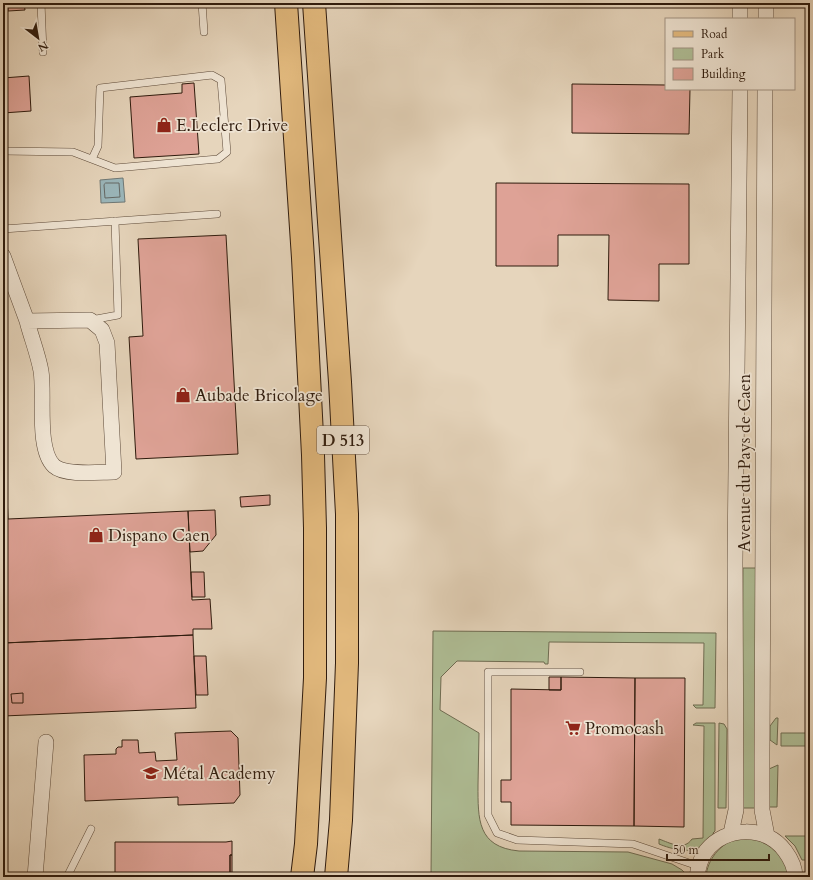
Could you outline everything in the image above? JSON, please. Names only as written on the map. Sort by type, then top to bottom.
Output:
[{"type":"main road","name":"D 513","points":[[286,3],[313,455],[315,528],[315,678],[306,844],[302,877]]},
{"type":"main road","name":"D 513","points":[[314,3],[340,382],[347,514],[347,663],[341,820],[336,877]]},
{"type":"street","points":[[740,3],[740,18]]},
{"type":"street","points":[[766,3],[766,18]]},
{"type":"street","name":"Avenue du Pays de Caen","points":[[731,833],[736,810],[735,563],[739,311],[740,90]]},
{"type":"street","name":"Avenue du Pays de Caen","points":[[765,90],[762,810],[767,836]]},
{"type":"street","points":[[3,256],[27,321],[41,371],[43,440],[48,457],[54,466],[71,473],[114,472],[107,343],[102,330],[90,320],[27,321]]},
{"type":"street","points":[[739,311],[763,310]]},
{"type":"street","points":[[35,877],[46,742]]},
{"type":"street","points":[[697,871],[705,852],[716,841],[731,833],[750,831],[767,836],[782,846],[790,858],[795,872],[795,877]]},
{"type":"lane","points":[[41,3],[43,52]]},
{"type":"lane","points":[[202,3],[204,32]]},
{"type":"lane","points":[[3,151],[73,152],[115,168],[218,159],[227,152],[221,80],[212,75],[100,88],[98,146],[92,159]]},
{"type":"lane","points":[[3,230],[217,214]]},
{"type":"lane","points":[[90,320],[118,315],[115,221]]},
{"type":"lane","points":[[580,672],[488,672],[488,815],[497,833],[517,840],[633,844],[697,871]]},
{"type":"lane","points":[[67,877],[91,829]]},
{"type":"green space","points":[[743,568],[757,568],[755,808],[741,808]]},
{"type":"green space","points":[[433,631],[716,633],[715,708],[696,708],[693,705],[703,705],[704,643],[549,642],[548,664],[545,664],[544,662],[457,661],[441,677],[440,710],[479,733],[478,809],[483,829],[495,844],[519,851],[628,852],[672,864],[682,870],[689,877],[431,877]]},
{"type":"green space","points":[[776,718],[778,718],[777,745],[770,740],[770,726]]},
{"type":"green space","points":[[696,723],[715,723],[715,831],[713,833],[714,835],[702,846],[692,850],[680,850],[659,844],[659,839],[672,844],[685,845],[692,839],[703,838],[704,726],[693,725]]},
{"type":"green space","points":[[719,723],[724,724],[727,729],[726,808],[718,808]]},
{"type":"green space","points":[[781,733],[810,733],[810,746],[781,746]]},
{"type":"green space","points":[[778,765],[777,807],[769,807],[769,769]]},
{"type":"green space","points":[[785,836],[810,836],[810,860],[802,860],[795,846]]},
{"type":"green space","points":[[749,838],[765,843],[776,850],[784,861],[789,877],[706,877],[712,859],[720,849],[730,841]]},
{"type":"water","points":[[123,178],[125,202],[101,203],[100,180]]},
{"type":"building","points":[[8,3],[24,3],[25,10],[8,11]]},
{"type":"building","points":[[29,76],[31,111],[3,113],[3,78]]},
{"type":"building","name":"E.Leclerc Drive","points":[[194,83],[199,154],[134,158],[130,97],[182,93],[182,84]]},
{"type":"building","points":[[572,84],[665,85],[665,90],[690,90],[689,134],[572,133]]},
{"type":"building","points":[[496,183],[689,184],[689,264],[659,264],[659,301],[608,300],[609,235],[558,235],[558,266],[496,266]]},
{"type":"building","name":"Aubade Bricolage","points":[[226,235],[238,454],[136,459],[129,337],[143,336],[138,239]]},
{"type":"building","name":"Dispano Caen","points":[[3,446],[5,446],[8,519],[188,511],[192,600],[210,599],[212,629],[193,629],[193,635],[3,643]]},
{"type":"building","points":[[270,495],[270,505],[241,507],[240,497]]},
{"type":"building","points":[[215,510],[216,535],[203,551],[190,552],[188,511]]},
{"type":"building","points":[[191,572],[204,572],[205,597],[192,597]]},
{"type":"building","points":[[193,635],[196,708],[3,716],[3,643]]},
{"type":"building","points":[[194,656],[206,656],[208,695],[196,695]]},
{"type":"building","points":[[549,677],[561,677],[561,690],[549,690]]},
{"type":"building","name":"Promocash","points":[[561,677],[635,678],[634,826],[511,825],[511,802],[501,802],[501,780],[511,780],[511,689],[561,690]]},
{"type":"building","points":[[635,678],[685,678],[684,827],[634,826]]},
{"type":"building","points":[[23,693],[23,703],[12,703],[11,694]]},
{"type":"building","points":[[231,731],[238,738],[240,795],[234,803],[178,805],[178,797],[85,801],[84,755],[116,754],[116,749],[118,747],[122,747],[122,740],[138,740],[139,753],[155,752],[156,761],[177,760],[175,733]]},
{"type":"building","points":[[232,841],[232,855],[230,855],[230,877],[115,877],[115,842]]},
{"type":"building","points":[[230,855],[232,855],[232,877],[230,877]]},
{"type":"place","name":"E.Leclerc Drive","points":[[164,125]]},
{"type":"place","name":"Aubade Bricolage","points":[[183,395]]},
{"type":"place","name":"Dispano Caen","points":[[96,535]]},
{"type":"place","name":"Promocash","points":[[573,728]]},
{"type":"place","name":"Métal Academy","points":[[151,773]]}]
